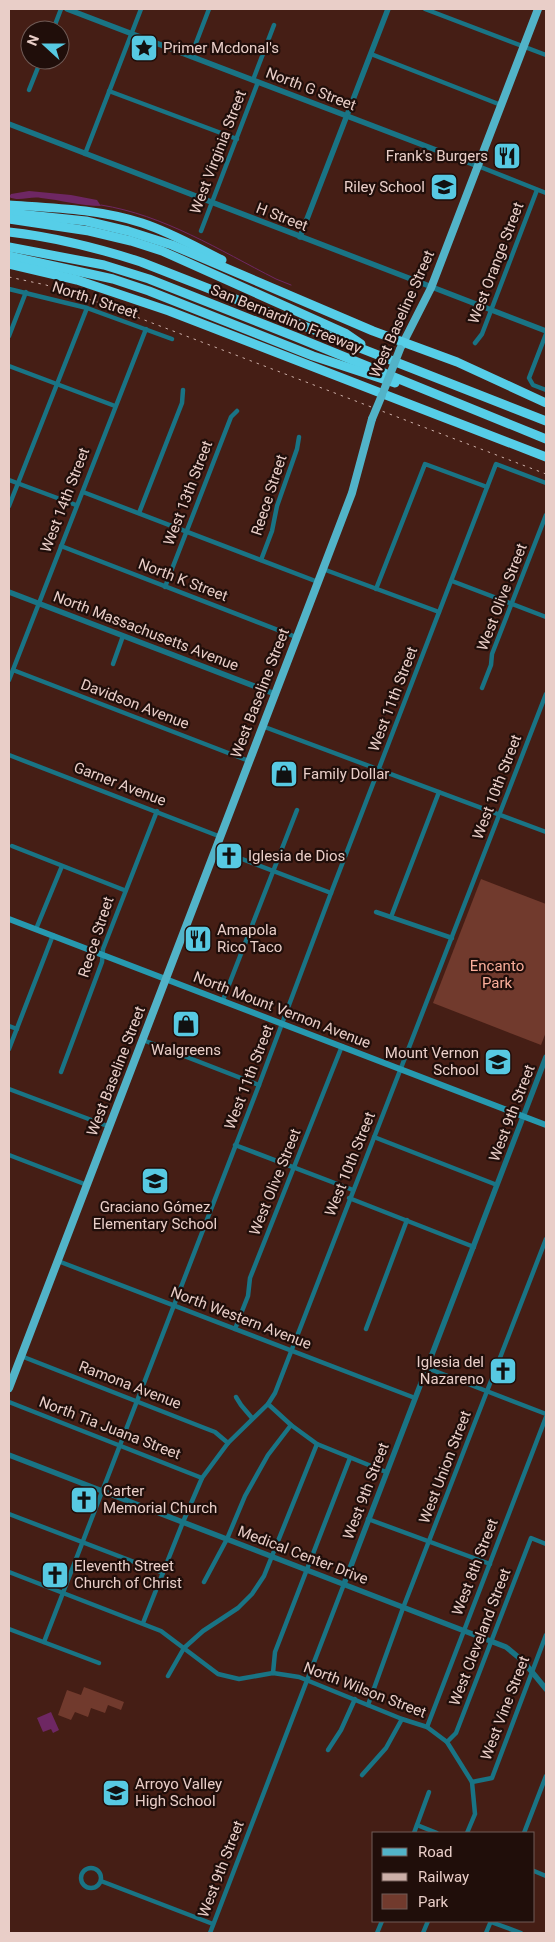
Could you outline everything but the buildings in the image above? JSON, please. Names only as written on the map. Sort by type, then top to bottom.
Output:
[{"type":"highway","points":[[9,205],[90,211],[143,223],[185,240],[236,268],[237,272]]},
{"type":"highway","points":[[9,213],[86,221],[128,231],[172,245],[401,345],[457,362],[546,403]]},
{"type":"highway","points":[[9,220],[89,231],[162,251],[345,333],[376,354]]},
{"type":"highway","name":"San Bernardino Freeway","points":[[9,232],[71,242],[115,254],[209,288],[546,421]]},
{"type":"highway","name":"San Bernardino Freeway","points":[[9,247],[104,265],[149,279],[296,336],[546,439]]},
{"type":"highway","points":[[9,256],[83,271],[149,291],[312,356],[464,405]]},
{"type":"highway","points":[[9,264],[77,280],[168,312],[546,456]]},
{"type":"highway","points":[[83,271],[168,312]]},
{"type":"main road","name":"West Baseline Street","points":[[9,1388],[352,493],[372,419],[401,345],[431,288],[538,9]]},
{"type":"main road","name":"North Mount Vernon Avenue","points":[[9,919],[546,1125]]},
{"type":"street","name":"North G Street","points":[[71,9],[546,193]]},
{"type":"street","points":[[86,154],[141,9]]},
{"type":"street","points":[[191,56],[209,9]]},
{"type":"street","points":[[300,237],[388,9]]},
{"type":"street","points":[[425,9],[546,55]]},
{"type":"street","name":"West Virginia Street","points":[[201,231],[237,139],[274,26]]},
{"type":"street","points":[[370,54],[501,105]]},
{"type":"street","points":[[29,90],[37,70]]},
{"type":"street","points":[[109,91],[237,139]]},
{"type":"street","name":"H Street","points":[[9,124],[546,333]]},
{"type":"street","name":"West Orange Street","points":[[475,343],[482,334],[537,190]]},
{"type":"street","name":"North I Street","points":[[9,288],[87,308],[172,339]]},
{"type":"street","points":[[9,336],[26,292]]},
{"type":"street","points":[[9,506],[87,308]]},
{"type":"street","name":"West 14th Street","points":[[9,680],[146,329]]},
{"type":"street","points":[[546,333],[529,378],[533,385],[546,390]]},
{"type":"street","points":[[9,366],[115,406]]},
{"type":"street","points":[[139,513],[182,403],[183,390]]},
{"type":"street","name":"West 13th Street","points":[[165,587],[231,417],[237,411]]},
{"type":"street","name":"Reece Street","points":[[261,560],[272,531],[277,506],[297,449],[299,437]]},
{"type":"street","points":[[376,589],[425,464],[487,487]]},
{"type":"street","name":"West 11th Street","points":[[44,1642],[259,1086],[496,464],[546,483]]},
{"type":"street","points":[[9,480],[76,506]]},
{"type":"street","points":[[83,492],[318,582]]},
{"type":"street","name":"West Olive Street","points":[[482,688],[491,665],[492,654],[546,515]]},
{"type":"street","name":"North K Street","points":[[61,546],[296,637]]},
{"type":"street","points":[[323,569],[439,612]]},
{"type":"street","points":[[452,581],[546,617]]},
{"type":"street","name":"North Massachusetts Avenue","points":[[9,592],[275,694]]},
{"type":"street","points":[[113,664],[123,636]]},
{"type":"street","name":"Davidson Avenue","points":[[13,670],[249,761]]},
{"type":"street","name":"West 10th Street","points":[[144,1623],[202,1478],[228,1443],[268,1404],[275,1393],[546,694]]},
{"type":"street","points":[[262,726],[546,832]]},
{"type":"street","name":"Garner Avenue","points":[[9,755],[221,837]]},
{"type":"street","points":[[391,917],[439,792]]},
{"type":"street","points":[[223,1000],[297,810]]},
{"type":"street","name":"Reece Street","points":[[61,1072],[102,962],[103,949],[124,890],[157,811]]},
{"type":"street","points":[[12,846],[124,890]]},
{"type":"street","points":[[216,849],[331,893]]},
{"type":"street","points":[[36,929],[62,866]]},
{"type":"street","points":[[376,912],[452,938]]},
{"type":"street","points":[[9,1050],[52,936]]},
{"type":"street","points":[[9,1026],[16,1029]]},
{"type":"street","points":[[143,1040],[259,1086]]},
{"type":"street","name":"West Olive Street","points":[[235,1329],[248,1296],[250,1278],[342,1046]]},
{"type":"street","name":"West 9th Street","points":[[210,1933],[546,1057]]},
{"type":"street","points":[[9,1088],[110,1127]]},
{"type":"street","points":[[374,1137],[497,1185]]},
{"type":"street","points":[[235,1145],[353,1190]]},
{"type":"street","points":[[9,1155],[87,1185]]},
{"type":"street","points":[[349,1198],[474,1247]]},
{"type":"street","points":[[366,1329],[408,1220]]},
{"type":"street","name":"West Union Street","points":[[368,1705],[403,1608],[546,1239]]},
{"type":"street","name":"North Western Avenue","points":[[58,1261],[415,1398]]},
{"type":"street","name":"Ramona Avenue","points":[[21,1356],[209,1429],[216,1432],[228,1443]]},
{"type":"street","points":[[427,1368],[546,1415]]},
{"type":"street","points":[[236,1396],[241,1406],[252,1418]]},
{"type":"street","name":"North Tia Juana Street","points":[[9,1402],[120,1444],[202,1478]]},
{"type":"street","points":[[268,1404],[290,1425],[317,1444],[386,1472]]},
{"type":"street","name":"West 8th Street","points":[[427,1727],[546,1415]]},
{"type":"street","points":[[204,1582],[227,1539],[245,1496],[268,1455],[290,1425]]},
{"type":"street","points":[[168,1676],[184,1648],[203,1631],[238,1608],[252,1594],[264,1576],[317,1444]]},
{"type":"street","name":"Medical Center Drive","points":[[9,1455],[506,1647],[515,1654],[546,1689]]},
{"type":"street","points":[[273,1673],[275,1652],[350,1458]]},
{"type":"street","points":[[9,1514],[163,1573]]},
{"type":"street","points":[[368,1519],[490,1564]]},
{"type":"street","name":"West Cleveland Street","points":[[447,1742],[456,1733],[531,1538],[546,1544]]},
{"type":"street","name":"North Wilson Street","points":[[9,1572],[161,1631],[218,1674],[239,1679],[273,1673],[307,1680],[402,1719],[427,1727],[447,1742],[472,1782]]},
{"type":"street","points":[[9,1629],[100,1663]]},
{"type":"street","name":"West Vine Street","points":[[472,1782],[492,1778],[546,1634]]},
{"type":"street","points":[[328,1750],[355,1699]]},
{"type":"street","points":[[362,1775],[386,1748],[402,1719]]},
{"type":"street","points":[[524,1832],[545,1783],[546,1776]]},
{"type":"street","points":[[467,1832],[476,1814],[472,1782]]},
{"type":"street","points":[[414,1832],[429,1792]]},
{"type":"street","points":[[417,1825],[434,1832]]},
{"type":"street","points":[[86,1868],[94,1868],[100,1873],[101,1881],[96,1887],[88,1888],[82,1882],[82,1875],[86,1868]]},
{"type":"street","points":[[101,1881],[213,1924]]},
{"type":"street","points":[[494,1922],[521,1933]]},
{"type":"green space","name":"Encanto Park","points":[[481,879],[546,904],[546,1032],[541,1045],[433,1003]]},
{"type":"green space","points":[[84,1687],[124,1702],[121,1710],[108,1705],[105,1713],[91,1708],[88,1717],[75,1712],[71,1720],[58,1715],[67,1690],[81,1695]]},
{"type":"shaded area","points":[[29,191],[71,195],[97,200],[101,206],[48,199],[17,199],[9,197],[11,194]]},
{"type":"shaded area","points":[[51,1712],[59,1730],[53,1733],[51,1729],[43,1732],[37,1718]]},
{"type":"waterway","points":[[101,205],[124,210],[169,225],[291,285]]},
{"type":"railway","points":[[9,277],[46,285],[100,303],[546,474]]},
{"type":"place","name":"Primer Mcdonal's","points":[[144,48]]},
{"type":"place","name":"Frank's Burgers","points":[[507,156]]},
{"type":"place","name":"Riley School","points":[[444,187]]},
{"type":"place","name":"Family Dollar","points":[[284,774]]},
{"type":"place","name":"Iglesia de Dios","points":[[229,856]]},
{"type":"place","name":"Amapola Rico Taco","points":[[198,939]]},
{"type":"place","name":"Walgreens","points":[[186,1024]]},
{"type":"place","name":"Mount Vernon School","points":[[498,1062]]},
{"type":"place","name":"Graciano Gómez Elementary School","points":[[155,1181]]},
{"type":"place","name":"Iglesia del Nazareno","points":[[503,1371]]},
{"type":"place","name":"Carter Memorial Church","points":[[84,1500]]},
{"type":"place","name":"Eleventh Street Church of Christ","points":[[55,1575]]},
{"type":"place","name":"Arroyo Valley High School","points":[[116,1793]]}]
